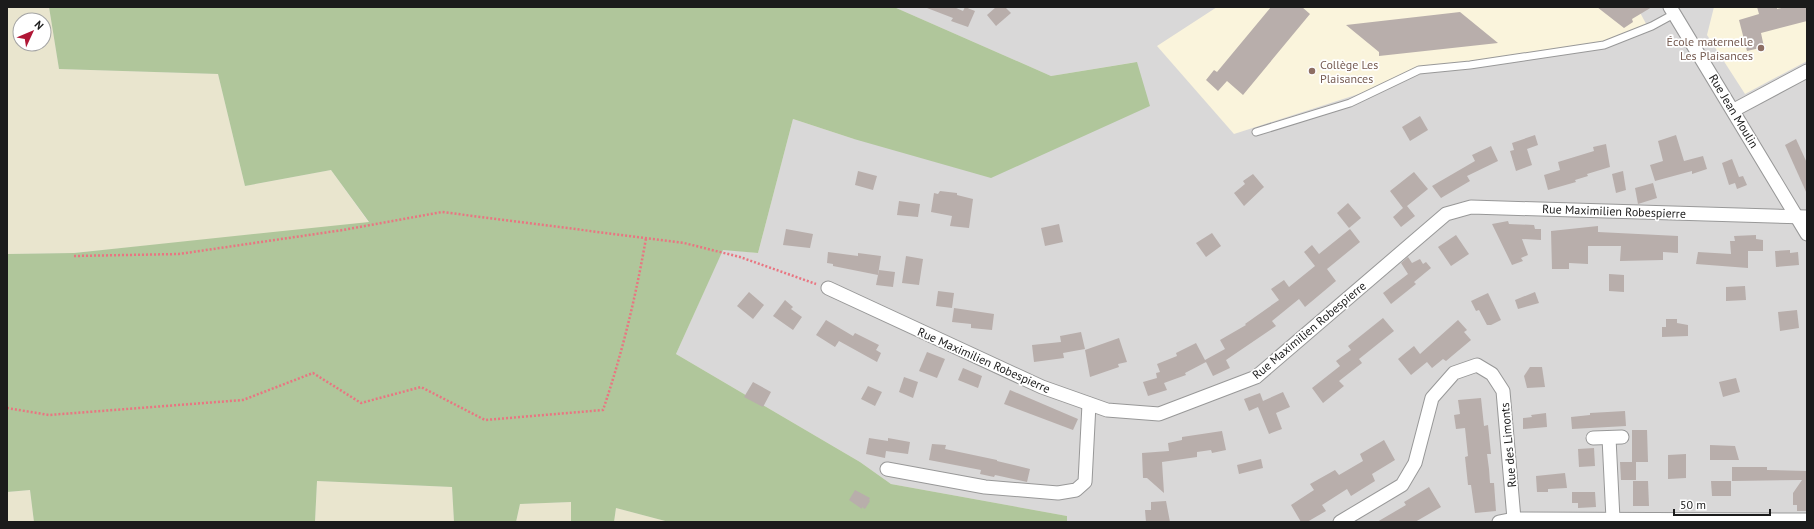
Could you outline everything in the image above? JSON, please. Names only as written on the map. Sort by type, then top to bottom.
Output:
[{"type":"street","name":"Rue Jean Moulin","points":[[1672,10],[1802,217],[1807,234]]},
{"type":"street","points":[[1734,110],[1807,71]]},
{"type":"street","name":"Rue Maximilien Robespierre","points":[[828,288],[1042,387],[1107,410],[1159,414],[1256,377],[1446,214],[1471,207],[1802,217]]},
{"type":"street","name":"Rue des Limonts","points":[[1340,522],[1402,486],[1415,463],[1432,398],[1454,373],[1477,365],[1492,374],[1503,391],[1505,521]]},
{"type":"street","points":[[887,469],[985,487],[1058,493],[1076,490],[1085,482],[1089,404]]},
{"type":"street","points":[[1593,438],[1616,438],[1613,519]]},
{"type":"street","points":[[1505,521],[1613,519],[1807,520]]},
{"type":"lane","points":[[1256,132],[1350,103],[1419,70],[1470,65],[1604,44],[1652,26],[1672,10]]},
{"type":"path","points":[[74,256],[179,254],[343,230],[442,212],[684,242],[740,258],[828,288]]},
{"type":"path","points":[[7,408],[49,415],[243,400],[313,373],[361,403],[421,387],[484,420],[604,410],[638,287],[646,238]]},
{"type":"shaded area","points":[[7,7],[49,7],[50,12],[12,12],[12,52],[52,52],[52,26],[59,69],[218,74],[245,186],[331,170],[369,223],[74,253],[7,254]]},
{"type":"shaded area","points":[[894,7],[1807,7],[1807,522],[1067,522],[1067,516],[891,484],[860,462],[676,354],[723,249],[758,253],[793,119],[854,139],[1136,62],[1051,76]]},
{"type":"shaded area","name":"Collège Les Plaisances","points":[[1217,7],[1637,7],[1650,31],[1609,46],[1464,70],[1427,72],[1234,134],[1157,46]]},
{"type":"shaded area","name":"École maternelle Les Plaisances","points":[[1714,7],[1807,7],[1807,61],[1745,94],[1707,35]]},
{"type":"shaded area","points":[[317,481],[452,487],[454,522],[315,522]]},
{"type":"shaded area","points":[[30,490],[34,522],[7,522],[7,492]]},
{"type":"shaded area","points":[[571,502],[571,522],[516,522],[520,504]]},
{"type":"shaded area","points":[[616,508],[669,522],[614,522]]},
{"type":"green space","points":[[49,7],[894,7],[1051,76],[1137,62],[1150,106],[991,178],[854,139],[793,119],[758,253],[723,250],[676,354],[860,462],[891,484],[1067,516],[1067,522],[669,522],[616,508],[614,522],[571,522],[571,502],[520,504],[516,522],[454,522],[452,487],[317,481],[315,522],[34,522],[30,490],[7,492],[7,254],[74,253],[369,222],[331,170],[245,186],[218,74],[59,69],[52,26],[52,12],[50,12]]},
{"type":"building","points":[[954,7],[963,11],[965,7],[975,11],[968,27],[951,21],[953,18],[927,8]]},
{"type":"building","points":[[996,7],[1005,7],[1011,13],[996,26],[987,15]]},
{"type":"building","points":[[1271,7],[1302,7],[1310,14],[1243,95],[1227,81],[1218,91],[1206,80],[1214,70],[1217,72]]},
{"type":"building","points":[[1597,7],[1652,7],[1632,19],[1633,22],[1624,28]]},
{"type":"building","points":[[1757,7],[1777,7],[1777,9],[1786,7],[1807,7],[1807,21],[1761,33],[1764,47],[1747,51],[1739,20],[1759,14]]},
{"type":"building","points":[[1460,12],[1498,43],[1379,56],[1379,52],[1346,25]]},
{"type":"building","points":[[1420,116],[1428,130],[1410,141],[1402,127]]},
{"type":"building","points":[[1535,135],[1538,145],[1527,149],[1532,165],[1516,171],[1510,151],[1514,150],[1512,143]]},
{"type":"building","points":[[1676,135],[1684,161],[1703,156],[1707,169],[1692,174],[1692,171],[1655,181],[1650,165],[1663,161],[1658,141]]},
{"type":"building","points":[[1796,139],[1807,163],[1807,194],[1785,145]]},
{"type":"building","points":[[1606,144],[1610,167],[1587,174],[1588,176],[1575,180],[1576,182],[1548,190],[1544,175],[1560,170],[1558,162],[1594,151],[1593,147]]},
{"type":"building","points":[[1491,146],[1498,161],[1467,176],[1470,181],[1441,198],[1432,186],[1475,161],[1472,155]]},
{"type":"building","points":[[1732,159],[1739,177],[1743,176],[1747,185],[1737,189],[1735,183],[1729,185],[1722,163]]},
{"type":"building","points":[[858,171],[877,176],[873,190],[855,185]]},
{"type":"building","points":[[1623,171],[1626,190],[1616,193],[1612,174]]},
{"type":"building","points":[[1414,172],[1428,189],[1407,206],[1415,216],[1401,227],[1393,217],[1403,208],[1390,191]]},
{"type":"building","points":[[1253,174],[1264,187],[1244,206],[1234,193],[1245,184],[1243,181]]},
{"type":"building","points":[[1653,183],[1657,198],[1638,204],[1635,188]]},
{"type":"building","points":[[940,191],[957,193],[957,195],[973,199],[969,228],[950,226],[952,216],[931,212],[934,193],[938,194]]},
{"type":"building","points":[[899,201],[920,204],[918,217],[897,215]]},
{"type":"building","points":[[1348,203],[1361,218],[1349,228],[1337,213]]},
{"type":"building","points":[[1508,221],[1509,224],[1534,225],[1535,229],[1541,229],[1541,240],[1522,239],[1528,255],[1521,258],[1523,261],[1512,265],[1492,224]]},
{"type":"building","points":[[1059,224],[1063,242],[1045,246],[1041,228]]},
{"type":"building","points":[[1598,226],[1598,232],[1678,236],[1678,253],[1663,252],[1663,260],[1620,261],[1621,246],[1588,246],[1588,264],[1569,263],[1569,269],[1552,269],[1551,231]]},
{"type":"building","points":[[786,229],[813,234],[810,248],[783,245]]},
{"type":"building","points":[[1350,229],[1360,242],[1327,269],[1336,281],[1305,307],[1299,299],[1272,321],[1276,326],[1226,360],[1230,368],[1213,376],[1206,362],[1185,373],[1186,375],[1164,383],[1167,390],[1148,396],[1143,382],[1157,378],[1156,373],[1160,372],[1157,364],[1177,356],[1176,353],[1196,343],[1205,360],[1225,349],[1220,340],[1246,325],[1245,324],[1279,300],[1271,289],[1284,280],[1289,287],[1315,266],[1304,252],[1312,245],[1319,254]]},
{"type":"building","points":[[1212,233],[1221,246],[1206,257],[1196,243]]},
{"type":"building","points":[[1456,235],[1469,254],[1451,266],[1438,247]]},
{"type":"building","points":[[1756,235],[1756,239],[1763,240],[1763,251],[1748,251],[1748,268],[1696,264],[1698,252],[1731,254],[1730,241],[1735,241],[1734,236]]},
{"type":"building","points":[[1790,250],[1790,253],[1798,252],[1799,265],[1776,267],[1775,251]]},
{"type":"building","points":[[828,252],[858,256],[858,253],[881,256],[878,275],[833,266],[833,264],[827,263]]},
{"type":"building","points":[[906,256],[923,259],[919,285],[902,283]]},
{"type":"building","points":[[1408,257],[1412,263],[1420,259],[1423,264],[1426,262],[1431,268],[1414,282],[1416,284],[1391,304],[1383,293],[1408,274],[1401,263]]},
{"type":"building","points":[[879,270],[895,272],[893,287],[876,285]]},
{"type":"building","points":[[1609,274],[1624,275],[1624,292],[1609,291]]},
{"type":"building","points":[[1745,286],[1746,300],[1726,301],[1726,287]]},
{"type":"building","points":[[938,291],[954,293],[952,308],[936,306]]},
{"type":"building","points":[[749,292],[764,305],[753,319],[737,306]]},
{"type":"building","points":[[1535,292],[1539,303],[1518,309],[1515,300]]},
{"type":"building","points":[[1488,293],[1501,320],[1491,325],[1487,325],[1479,310],[1476,311],[1471,301]]},
{"type":"building","points":[[785,300],[793,307],[791,309],[802,317],[793,330],[773,316]]},
{"type":"building","points":[[954,308],[994,314],[992,330],[971,328],[971,324],[952,322]]},
{"type":"building","points":[[1797,310],[1799,328],[1780,331],[1778,312]]},
{"type":"building","points":[[1383,318],[1394,331],[1359,359],[1362,363],[1339,381],[1344,386],[1323,403],[1312,388],[1340,366],[1336,361],[1351,350],[1348,346]]},
{"type":"building","points":[[1666,319],[1677,319],[1677,323],[1688,325],[1688,336],[1662,337],[1662,327],[1666,327]]},
{"type":"building","points":[[826,320],[853,336],[855,333],[879,345],[876,350],[881,353],[877,362],[839,341],[835,347],[816,335]]},
{"type":"building","points":[[1458,320],[1467,330],[1464,332],[1471,340],[1446,361],[1443,359],[1432,368],[1427,362],[1411,375],[1398,359],[1414,346],[1420,354]]},
{"type":"building","points":[[1081,332],[1085,349],[1063,353],[1064,358],[1034,362],[1032,345],[1061,342],[1060,336]]},
{"type":"building","points":[[1119,338],[1127,362],[1118,364],[1119,367],[1090,377],[1085,350]]},
{"type":"building","points":[[927,352],[945,359],[937,378],[919,371]]},
{"type":"building","points":[[1530,367],[1542,367],[1545,387],[1527,388],[1524,376]]},
{"type":"building","points":[[963,368],[982,376],[978,388],[958,380]]},
{"type":"building","points":[[904,377],[918,382],[913,398],[899,392]]},
{"type":"building","points":[[1736,378],[1740,392],[1723,397],[1719,382]]},
{"type":"building","points":[[753,382],[771,392],[763,407],[744,397]]},
{"type":"building","points":[[868,386],[882,392],[875,406],[861,399]]},
{"type":"building","points":[[1010,390],[1078,419],[1073,430],[1004,404]]},
{"type":"building","points":[[1283,392],[1290,407],[1276,413],[1282,429],[1269,434],[1258,407],[1249,411],[1244,399],[1260,393],[1263,401]]},
{"type":"building","points":[[1481,398],[1484,426],[1488,425],[1491,454],[1487,454],[1490,483],[1494,483],[1496,511],[1475,513],[1471,485],[1468,485],[1465,457],[1468,456],[1465,428],[1456,429],[1454,415],[1460,414],[1458,400]]},
{"type":"building","points":[[1625,411],[1626,426],[1572,429],[1571,417],[1590,415],[1590,413]]},
{"type":"building","points":[[1546,413],[1547,427],[1523,429],[1523,418],[1532,417],[1531,415]]},
{"type":"building","points":[[1632,430],[1647,430],[1648,462],[1632,462]]},
{"type":"building","points":[[1222,431],[1226,450],[1212,453],[1211,450],[1197,452],[1197,457],[1162,462],[1164,493],[1147,478],[1143,478],[1142,453],[1169,451],[1168,443],[1182,440],[1182,437]]},
{"type":"building","points":[[869,438],[888,441],[888,438],[910,442],[908,454],[886,451],[885,458],[866,454]]},
{"type":"building","points":[[1384,440],[1395,460],[1372,474],[1375,481],[1351,496],[1347,489],[1322,505],[1326,511],[1307,522],[1301,522],[1291,505],[1314,490],[1310,484],[1335,470],[1339,475],[1363,461],[1360,454]]},
{"type":"building","points":[[932,444],[946,445],[945,449],[997,460],[1030,469],[1027,482],[995,475],[994,477],[980,474],[981,470],[929,460]]},
{"type":"building","points":[[1710,445],[1735,446],[1739,460],[1710,460]]},
{"type":"building","points":[[1594,448],[1595,466],[1579,467],[1578,449]]},
{"type":"building","points":[[1686,454],[1686,478],[1668,479],[1668,455]]},
{"type":"building","points":[[1261,459],[1263,468],[1239,474],[1237,465]]},
{"type":"building","points":[[1620,462],[1636,462],[1636,480],[1621,480]]},
{"type":"building","points":[[1732,467],[1767,467],[1767,470],[1807,471],[1807,511],[1797,511],[1797,505],[1793,505],[1793,493],[1802,480],[1732,481]]},
{"type":"building","points":[[1565,473],[1567,488],[1548,489],[1548,492],[1537,492],[1536,476]]},
{"type":"building","points":[[1633,481],[1648,481],[1649,506],[1633,506]]},
{"type":"building","points":[[1711,481],[1731,481],[1731,496],[1712,496]]},
{"type":"building","points":[[1429,487],[1441,507],[1415,522],[1377,522],[1406,505],[1404,502]]},
{"type":"building","points":[[855,490],[870,498],[870,501],[865,509],[862,507],[862,509],[849,500]]},
{"type":"building","points":[[1572,492],[1595,492],[1596,507],[1578,508],[1578,503],[1572,503]]},
{"type":"building","points":[[1166,501],[1170,522],[1146,522],[1145,510],[1151,510],[1151,502]]},
{"type":"place","name":"École maternelle Les Plaisances","points":[[1761,48]]},
{"type":"place","name":"Collège Les Plaisances","points":[[1312,71]]}]
